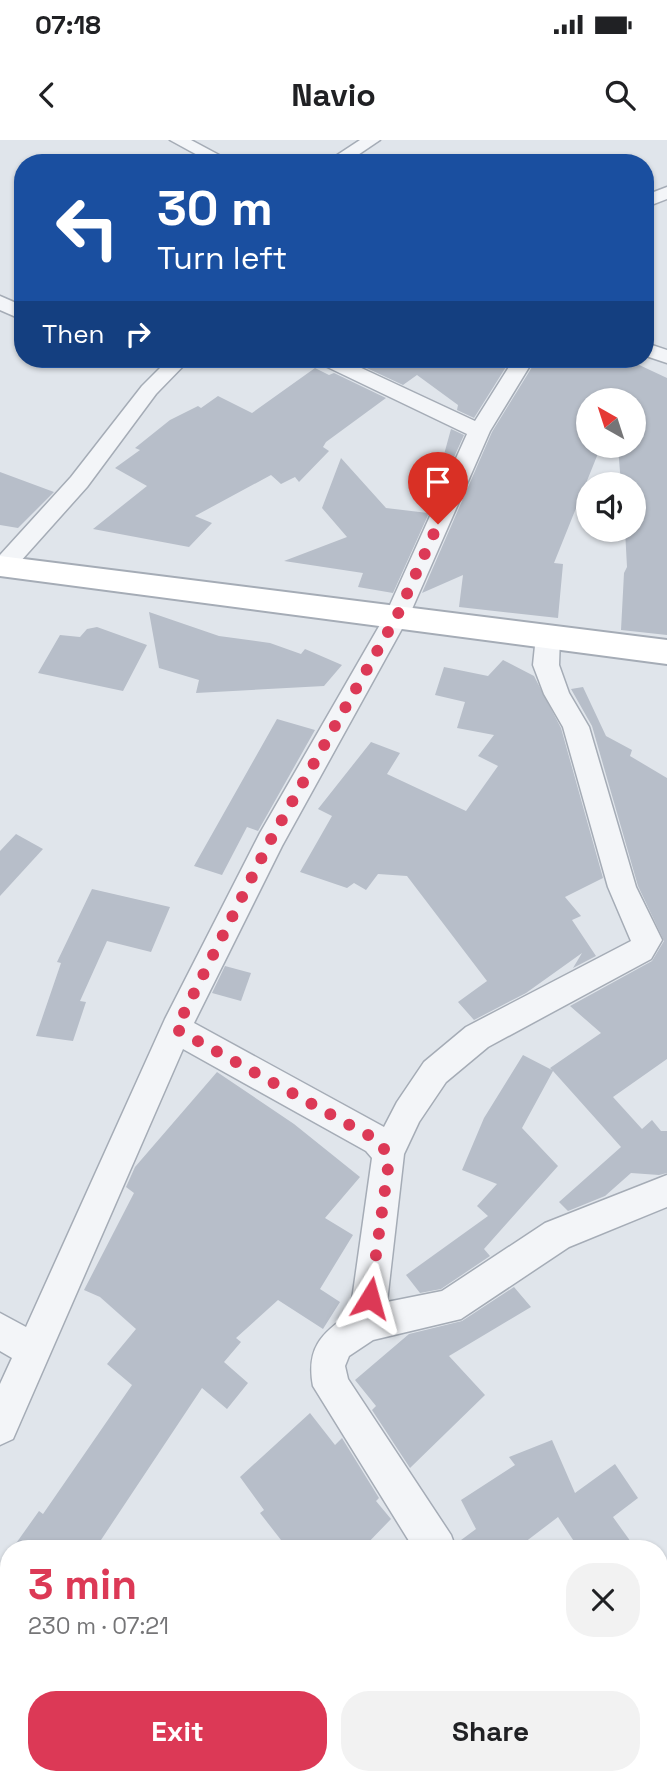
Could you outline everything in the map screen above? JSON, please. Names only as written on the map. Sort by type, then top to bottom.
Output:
[{"type":"main road","points":[[1,566],[667,652]]},
{"type":"street","points":[[178,140],[207,154]]},
{"type":"street","points":[[348,154],[372,140]]},
{"type":"street","points":[[1,566],[79,482],[149,390],[171,368]]},
{"type":"street","points":[[345,368],[479,431]]},
{"type":"street","points":[[0,1426],[176,1029],[270,841],[397,616],[479,431],[518,368]]},
{"type":"street","points":[[366,1324],[388,1168],[387,1153],[408,1112],[435,1072],[477,1037],[641,950],[647,940],[622,887],[591,770],[576,727],[557,694],[545,665],[548,636]]},
{"type":"street","points":[[176,1029],[377,1140],[387,1153]]},
{"type":"street","points":[[431,1540],[331,1386],[327,1366],[336,1344],[366,1324],[449,1307],[557,1235],[667,1191]]},
{"type":"street","points":[[0,1331],[33,1351]]},
{"type":"building","points":[[315,368],[329,375],[334,373],[386,398],[326,442],[323,447],[329,451],[299,482],[295,477],[281,484],[271,475],[195,516],[212,523],[189,547],[93,529],[147,486],[115,468],[140,450],[135,448],[170,420],[198,406],[201,408],[218,396],[252,413]]},
{"type":"building","points":[[367,368],[505,368],[474,418],[457,410],[458,405],[417,375],[403,385]]},
{"type":"building","points":[[531,368],[646,368],[667,378],[667,635],[621,630],[624,573],[627,567],[626,542],[646,542],[646,472],[620,472],[619,458],[646,458],[646,388],[576,388],[576,458],[596,458],[591,472],[576,472],[576,508],[554,563],[563,564],[558,618],[459,607],[463,575],[422,593],[492,432]]},
{"type":"building","points":[[451,429],[464,435],[393,593],[358,587],[363,573],[284,561],[347,537],[322,508],[341,458],[386,508],[428,513]]},
{"type":"building","points":[[0,472],[54,492],[18,528],[0,525]]},
{"type":"building","points":[[149,612],[219,636],[270,643],[301,654],[305,649],[342,665],[324,686],[196,693],[199,680],[159,668]]},
{"type":"building","points":[[97,627],[147,645],[123,691],[38,673],[60,635],[80,637],[87,629]]},
{"type":"building","points":[[503,660],[534,676],[561,728],[603,878],[565,897],[581,916],[572,920],[596,956],[573,968],[582,953],[526,993],[474,1020],[458,1002],[487,981],[407,876],[378,874],[366,890],[354,883],[347,888],[300,872],[332,816],[318,809],[371,742],[400,753],[387,774],[466,811],[498,766],[478,756],[494,735],[457,728],[465,702],[435,695],[444,667],[488,676]]},
{"type":"building","points":[[583,687],[606,736],[632,750],[630,756],[667,778],[667,1059],[613,1097],[642,1129],[652,1120],[661,1131],[667,1131],[667,1173],[631,1173],[605,1196],[568,1211],[559,1202],[621,1147],[553,1071],[522,1128],[558,1166],[484,1249],[490,1256],[441,1289],[420,1293],[406,1275],[488,1216],[477,1206],[497,1184],[462,1170],[484,1118],[523,1055],[552,1070],[550,1068],[601,1033],[570,1006],[652,961],[664,941],[638,886],[592,726],[571,689]]},
{"type":"building","points":[[277,719],[315,730],[258,831],[247,827],[222,875],[194,866]]},
{"type":"building","points":[[16,834],[43,849],[0,896],[0,851]]},
{"type":"building","points":[[92,889],[170,907],[151,952],[107,941],[80,1001],[86,1002],[73,1041],[36,1036],[61,963],[57,962]]},
{"type":"building","points":[[225,966],[251,973],[241,1001],[212,993]]},
{"type":"building","points":[[217,1072],[294,1124],[360,1177],[325,1218],[353,1235],[320,1289],[340,1302],[323,1329],[278,1300],[236,1338],[241,1342],[224,1362],[248,1383],[227,1409],[202,1388],[101,1540],[18,1540],[39,1511],[43,1514],[132,1385],[107,1364],[136,1329],[100,1297],[84,1290],[134,1193],[126,1187],[135,1167]]},
{"type":"building","points":[[514,1287],[531,1307],[449,1356],[485,1395],[410,1468],[372,1410],[376,1406],[355,1380],[409,1334],[462,1321]]},
{"type":"building","points":[[310,1413],[335,1445],[342,1438],[379,1498],[376,1501],[391,1519],[371,1540],[281,1540],[260,1513],[264,1510],[240,1477]]},
{"type":"building","points":[[552,1440],[575,1493],[615,1464],[638,1498],[613,1517],[630,1540],[573,1540],[558,1517],[528,1540],[461,1540],[476,1529],[461,1500],[515,1465],[509,1457]]},
{"type":"route","points":[[370,1298],[388,1168],[387,1153],[377,1140],[176,1029],[270,841],[397,616],[438,524]]}]
